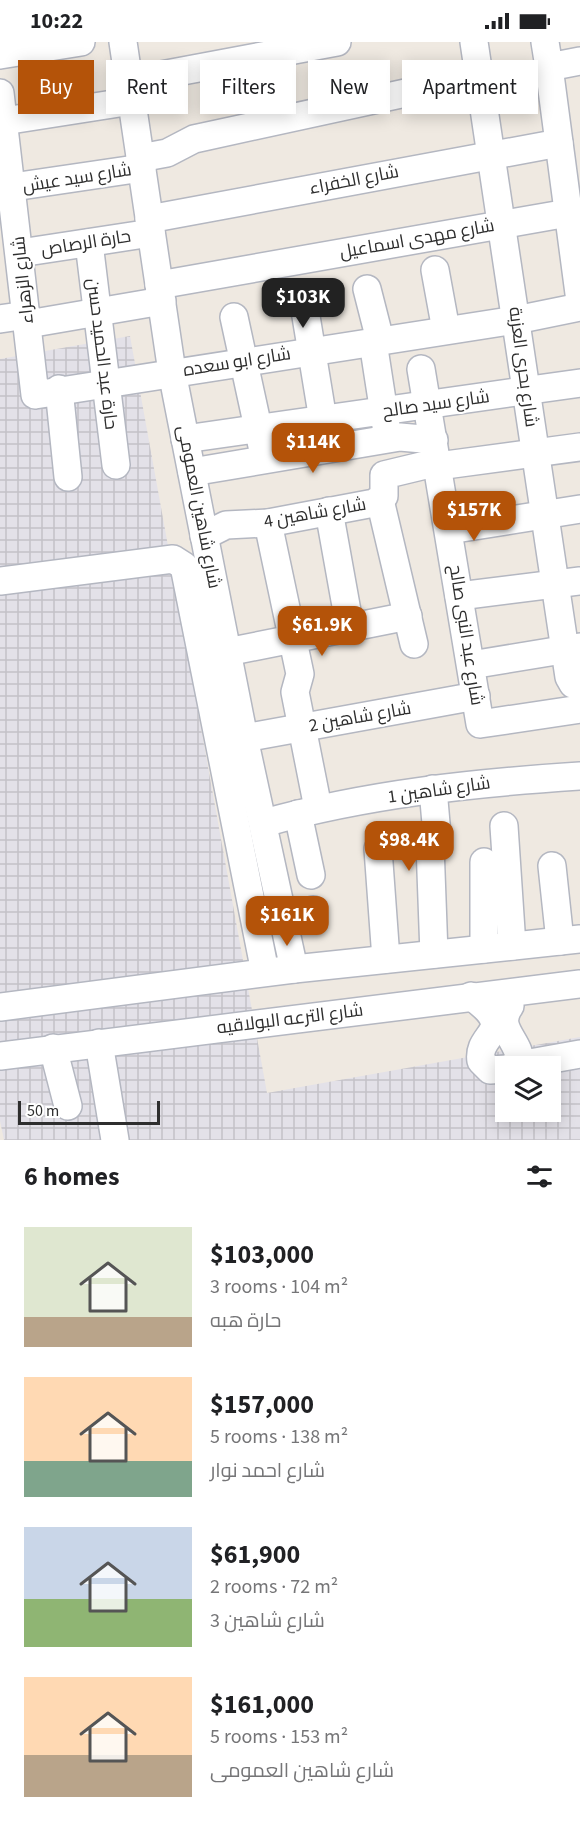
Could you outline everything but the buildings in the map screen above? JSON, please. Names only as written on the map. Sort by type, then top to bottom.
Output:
[{"type":"street","points":[[0,55],[81,42]]},
{"type":"street","name":"شارع شاهين العمومى","points":[[123,42],[126,60]]},
{"type":"street","points":[[188,65],[216,53],[332,42]]},
{"type":"street","name":"شارع بحرى العزبة","points":[[474,42],[476,60]]},
{"type":"street","points":[[580,62],[547,55],[580,301]]},
{"type":"street","name":"شارع الزهراء","points":[[0,93],[4,121],[6,188],[20,253],[27,320],[68,477]]},
{"type":"street","name":"شارع سيد عيش","points":[[6,188],[141,163],[194,139],[402,94]]},
{"type":"street","points":[[4,121],[106,97]]},
{"type":"street","name":"شارع شاهين العمومى","points":[[134,114],[172,372],[244,738],[294,969]]},
{"type":"street","name":"شارع بحرى العزبة","points":[[484,114],[503,224],[543,514],[568,582],[573,648],[570,682],[580,685]]},
{"type":"street","name":"شارع الخفراء","points":[[150,226],[490,155],[559,143]]},
{"type":"street","name":"شارع مهدى اسماعيل","points":[[0,319],[27,320],[97,312],[160,293],[568,213]]},
{"type":"street","name":"حارة الرصاص","points":[[20,253],[88,243],[150,226]]},
{"type":"street","name":"حارة عبد الحميد حسن","points":[[88,243],[116,465]]},
{"type":"street","points":[[435,270],[446,330]]},
{"type":"street","points":[[368,289],[388,439]]},
{"type":"street","points":[[303,298],[323,420]]},
{"type":"street","name":"شارع ابو سعده","points":[[47,392],[516,320],[580,307]]},
{"type":"street","points":[[234,316],[264,459]]},
{"type":"street","name":"شارع عبد النبى صالح","points":[[421,369],[480,724],[580,709]]},
{"type":"street","name":"شارع سيد صالح","points":[[185,438],[580,383]]},
{"type":"street","points":[[192,472],[411,437],[437,456],[535,453],[580,447]]},
{"type":"street","name":"شارع شاهين 4","points":[[204,536],[226,525],[268,523],[380,500],[386,492],[382,480],[384,475],[437,456]]},
{"type":"street","points":[[380,500],[414,644]]},
{"type":"street","points":[[449,530],[580,509]]},
{"type":"street","points":[[329,511],[350,628]]},
{"type":"street","points":[[268,523],[300,674],[295,692],[302,728],[311,875]]},
{"type":"street","points":[[0,581],[173,559],[184,566],[265,972]]},
{"type":"street","points":[[459,596],[568,582]]},
{"type":"street","points":[[227,652],[408,616]]},
{"type":"street","points":[[471,665],[573,648]]},
{"type":"street","name":"شارع شاهين 2","points":[[244,738],[302,728],[437,714],[476,696]]},
{"type":"street","name":"شارع شاهين 1","points":[[264,823],[308,811],[433,789],[580,777]]},
{"type":"street","points":[[433,789],[437,833],[430,845],[435,954]]},
{"type":"street","points":[[504,826],[512,946]]},
{"type":"street","points":[[378,849],[386,959]]},
{"type":"street","points":[[484,862],[484,949]]},
{"type":"street","points":[[0,1007],[265,972],[570,940],[552,866]]},
{"type":"street","points":[[283,917],[313,910]]},
{"type":"street","name":"شارع الترعه البولاقيه","points":[[0,1056],[580,984]]},
{"type":"street","points":[[495,1069],[490,1070],[480,1061],[482,1048],[508,1008],[527,990]]},
{"type":"street","points":[[471,996],[499,1021],[520,1053],[518,1056]]},
{"type":"street","points":[[99,1043],[115,1140]]},
{"type":"street","points":[[53,1048],[68,1106]]},
{"type":"street","points":[[561,1058],[580,1054]]},
{"type":"shaded area","points":[[130,336],[267,1093],[580,1037],[580,1140],[4,1140],[0,1121],[0,359]]}]
